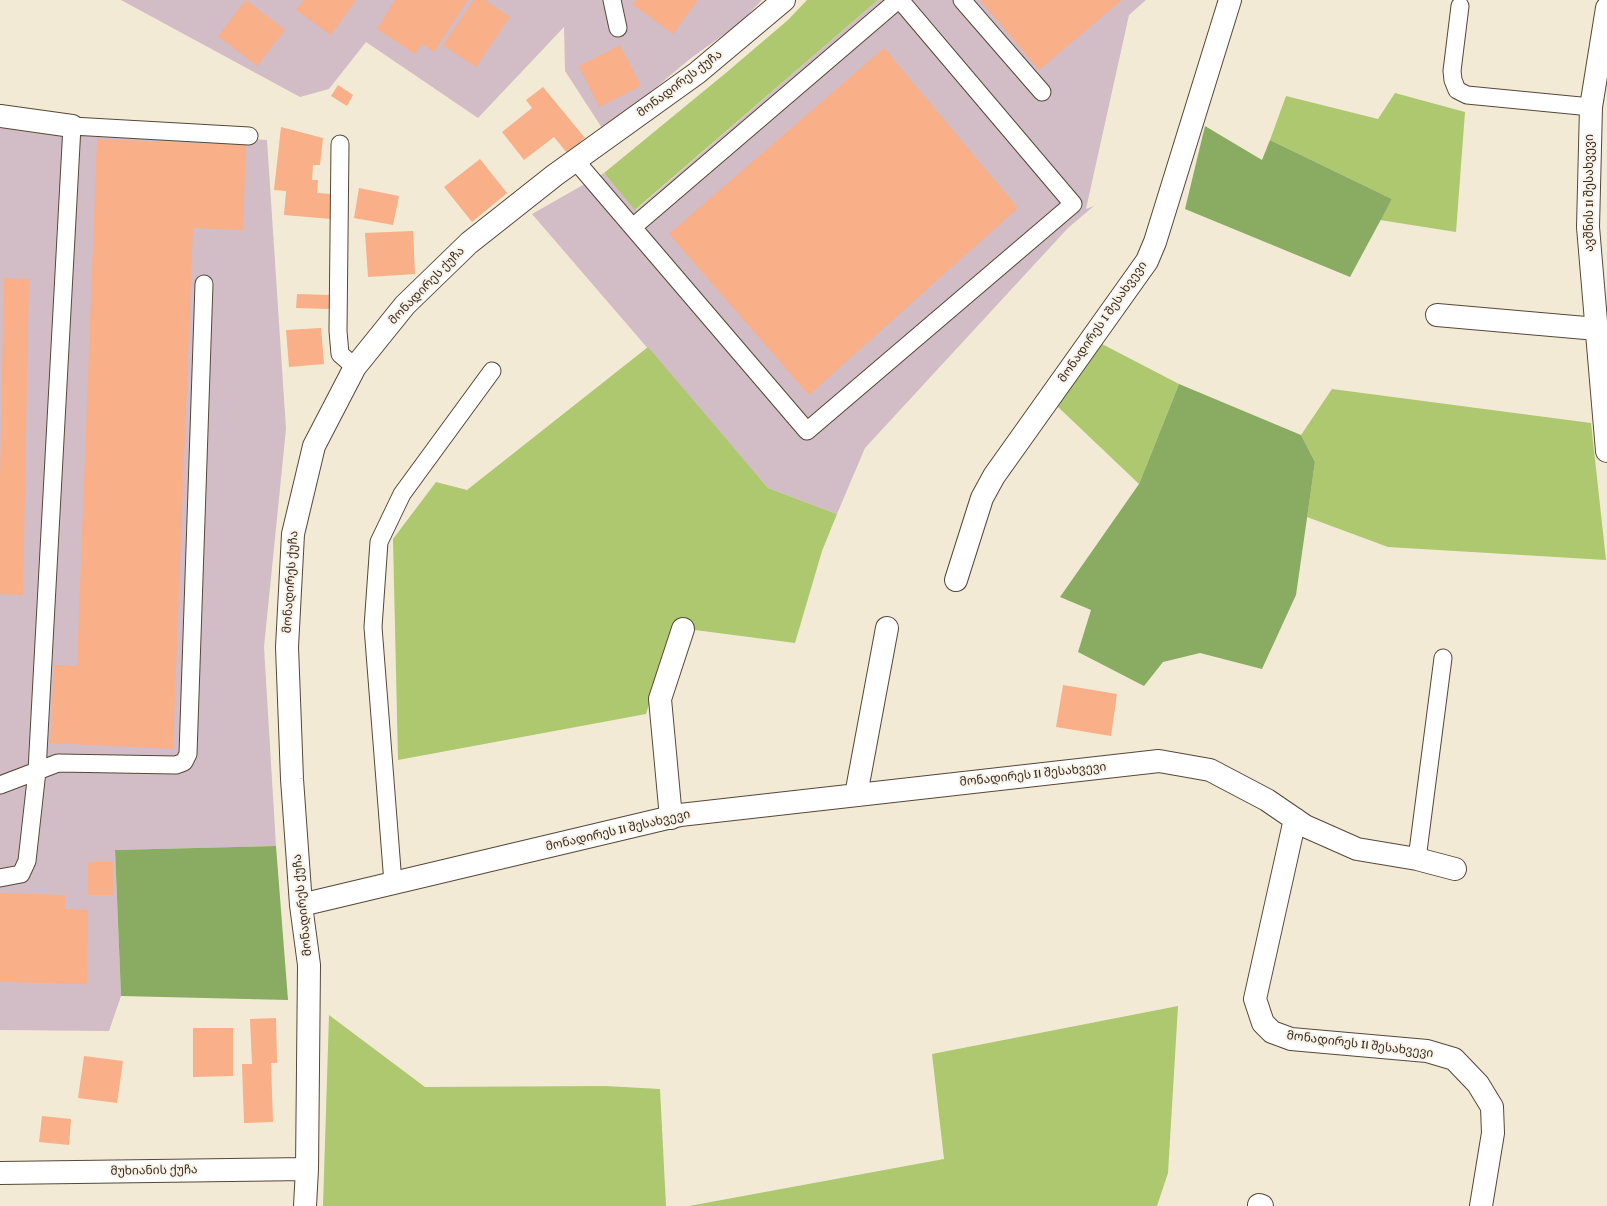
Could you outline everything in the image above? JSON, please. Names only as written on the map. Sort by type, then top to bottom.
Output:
[{"type":"street","name":"მონადირეს ქუჩა","points":[[305,1206],[308,1169],[308,965],[301,905],[292,779],[287,647],[293,534],[314,446],[355,367],[405,305],[469,243],[575,160],[697,73],[784,0]]},
{"type":"street","name":"მონადირეს I შესახვევი","points":[[956,580],[982,498],[994,476],[1147,261],[1155,242],[1230,0]]},
{"type":"street","name":"ავშნის II შესახვევი","points":[[1607,8],[1591,107],[1588,227],[1607,451]]},
{"type":"street","points":[[0,116],[72,126]]},
{"type":"street","points":[[1437,315],[1597,329]]},
{"type":"street","points":[[856,795],[887,628]]},
{"type":"street","points":[[671,818],[660,699],[683,629]]},
{"type":"street","name":"მონადირეს II შესახვევი","points":[[301,905],[671,818],[856,795],[1159,761],[1210,770],[1267,800],[1295,819],[1256,999],[1263,1023],[1272,1032],[1291,1039],[1427,1051],[1454,1059],[1478,1084],[1492,1106],[1493,1133],[1481,1206]]},
{"type":"street","points":[[1295,819],[1305,826],[1357,849],[1417,859],[1455,869]]},
{"type":"street","name":"მუხიანის ქუჩა","points":[[0,1174],[308,1169]]},
{"type":"lane","points":[[612,0],[618,28]]},
{"type":"lane","points":[[575,160],[807,431],[1073,204],[899,0],[633,227]]},
{"type":"lane","points":[[962,0],[1042,92]]},
{"type":"lane","points":[[1460,6],[1452,71],[1453,80],[1457,90],[1467,95],[1591,107]]},
{"type":"lane","points":[[0,878],[21,874],[27,861],[37,771],[72,126],[249,136]]},
{"type":"lane","points":[[340,144],[338,331],[340,354],[355,367]]},
{"type":"lane","points":[[0,785],[58,763],[176,765],[184,762],[188,754],[204,284]]},
{"type":"lane","points":[[393,883],[373,627],[379,542],[402,494],[492,371]]},
{"type":"lane","points":[[1417,859],[1443,658]]},
{"type":"shaded area","points":[[121,0],[762,0],[740,23],[691,58],[604,131],[565,71],[564,27],[478,118],[366,42],[329,89],[300,97]]},
{"type":"shaded area","points":[[878,0],[1146,0],[1129,15],[1086,209],[1094,206],[1068,228],[865,448],[837,514],[768,488],[532,214],[604,173],[636,210]]},
{"type":"shaded area","points":[[0,124],[267,140],[286,429],[264,647],[276,846],[115,850],[121,996],[109,1031],[0,1030]]},
{"type":"green space","points":[[807,0],[878,0],[635,210],[604,173],[727,72],[788,20]]},
{"type":"green space","points":[[1395,93],[1465,112],[1456,232],[1380,220],[1392,199],[1270,140],[1286,96],[1378,119]]},
{"type":"green space","points":[[1205,126],[1262,160],[1270,140],[1392,199],[1350,277],[1185,209]]},
{"type":"green space","points":[[1102,344],[1179,384],[1139,484],[1057,406]]},
{"type":"green space","points":[[648,347],[768,488],[837,514],[822,551],[795,643],[695,630],[674,623],[646,714],[398,760],[393,539],[436,482],[467,490]]},
{"type":"green space","points":[[1179,384],[1301,435],[1315,462],[1296,595],[1262,669],[1200,653],[1163,662],[1144,686],[1078,652],[1091,610],[1060,597],[1139,484]]},
{"type":"green space","points":[[1332,389],[1591,423],[1606,560],[1388,547],[1307,517],[1315,462],[1301,435]]},
{"type":"green space","points":[[276,846],[288,1000],[121,996],[115,850]]},
{"type":"green space","points":[[1178,1006],[1168,1173],[1157,1206],[689,1206],[944,1159],[932,1054]]},
{"type":"green space","points":[[329,1015],[425,1087],[605,1086],[660,1089],[666,1206],[323,1206]]},
{"type":"building","points":[[246,0],[285,30],[257,66],[218,36]]},
{"type":"building","points":[[304,0],[356,0],[331,35],[296,10]]},
{"type":"building","points":[[395,0],[468,0],[434,52],[422,44],[415,54],[377,29]]},
{"type":"building","points":[[474,0],[485,0],[510,17],[476,67],[443,45]]},
{"type":"building","points":[[636,0],[698,0],[673,34],[632,4]]},
{"type":"building","points":[[980,0],[1122,0],[1039,70]]},
{"type":"building","points":[[620,45],[641,86],[599,107],[579,66]]},
{"type":"building","points":[[884,48],[1018,208],[809,395],[669,234]]},
{"type":"building","points":[[338,85],[353,95],[347,106],[331,96]]},
{"type":"building","points":[[543,87],[585,138],[567,153],[554,137],[524,160],[502,132],[532,108],[526,100]]},
{"type":"building","points":[[281,127],[323,138],[320,165],[313,165],[312,180],[318,180],[317,193],[333,194],[331,219],[284,215],[286,191],[274,190]]},
{"type":"building","points":[[97,139],[246,145],[243,230],[193,228],[173,749],[50,743],[54,665],[77,666]]},
{"type":"building","points":[[480,159],[507,193],[472,222],[444,187]]},
{"type":"building","points":[[359,188],[399,196],[393,225],[354,218]]},
{"type":"building","points":[[413,231],[415,274],[368,277],[365,233]]},
{"type":"building","points":[[4,278],[29,279],[23,595],[0,594],[0,481]]},
{"type":"building","points":[[297,294],[330,295],[330,309],[296,308]]},
{"type":"building","points":[[321,328],[324,364],[289,367],[286,330]]},
{"type":"building","points":[[1063,685],[1117,694],[1111,736],[1056,727]]},
{"type":"building","points":[[88,862],[113,862],[113,895],[88,895]]},
{"type":"building","points":[[0,893],[65,895],[65,909],[88,910],[87,984],[0,982]]},
{"type":"building","points":[[276,1018],[277,1063],[271,1063],[273,1122],[244,1123],[242,1064],[252,1064],[250,1019]]},
{"type":"building","points":[[193,1028],[233,1028],[233,1076],[193,1077]]},
{"type":"building","points":[[84,1056],[123,1061],[117,1103],[78,1098]]},
{"type":"building","points":[[42,1116],[71,1119],[69,1145],[39,1142]]}]
